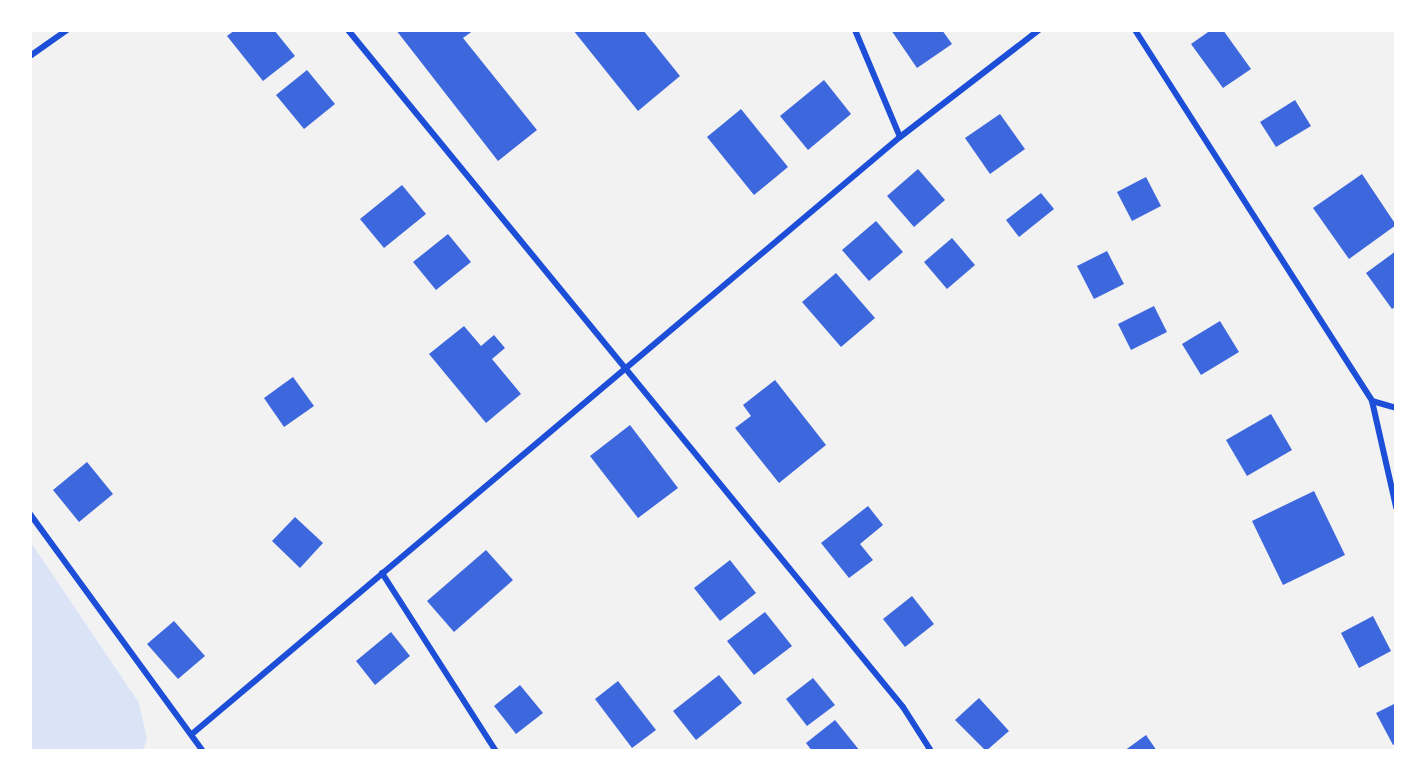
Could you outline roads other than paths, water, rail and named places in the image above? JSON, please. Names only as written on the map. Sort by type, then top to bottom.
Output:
[{"type":"street","points":[[30,56],[68,30]]},
{"type":"street","points":[[348,30],[626,366],[903,707],[931,751]]},
{"type":"street","points":[[855,30],[900,137]]},
{"type":"street","points":[[192,734],[900,137],[1039,30]]},
{"type":"street","points":[[1135,30],[1372,401],[1396,507]]},
{"type":"street","points":[[1372,401],[1396,408]]},
{"type":"street","points":[[30,513],[203,751]]},
{"type":"street","points":[[382,573],[496,751]]}]
